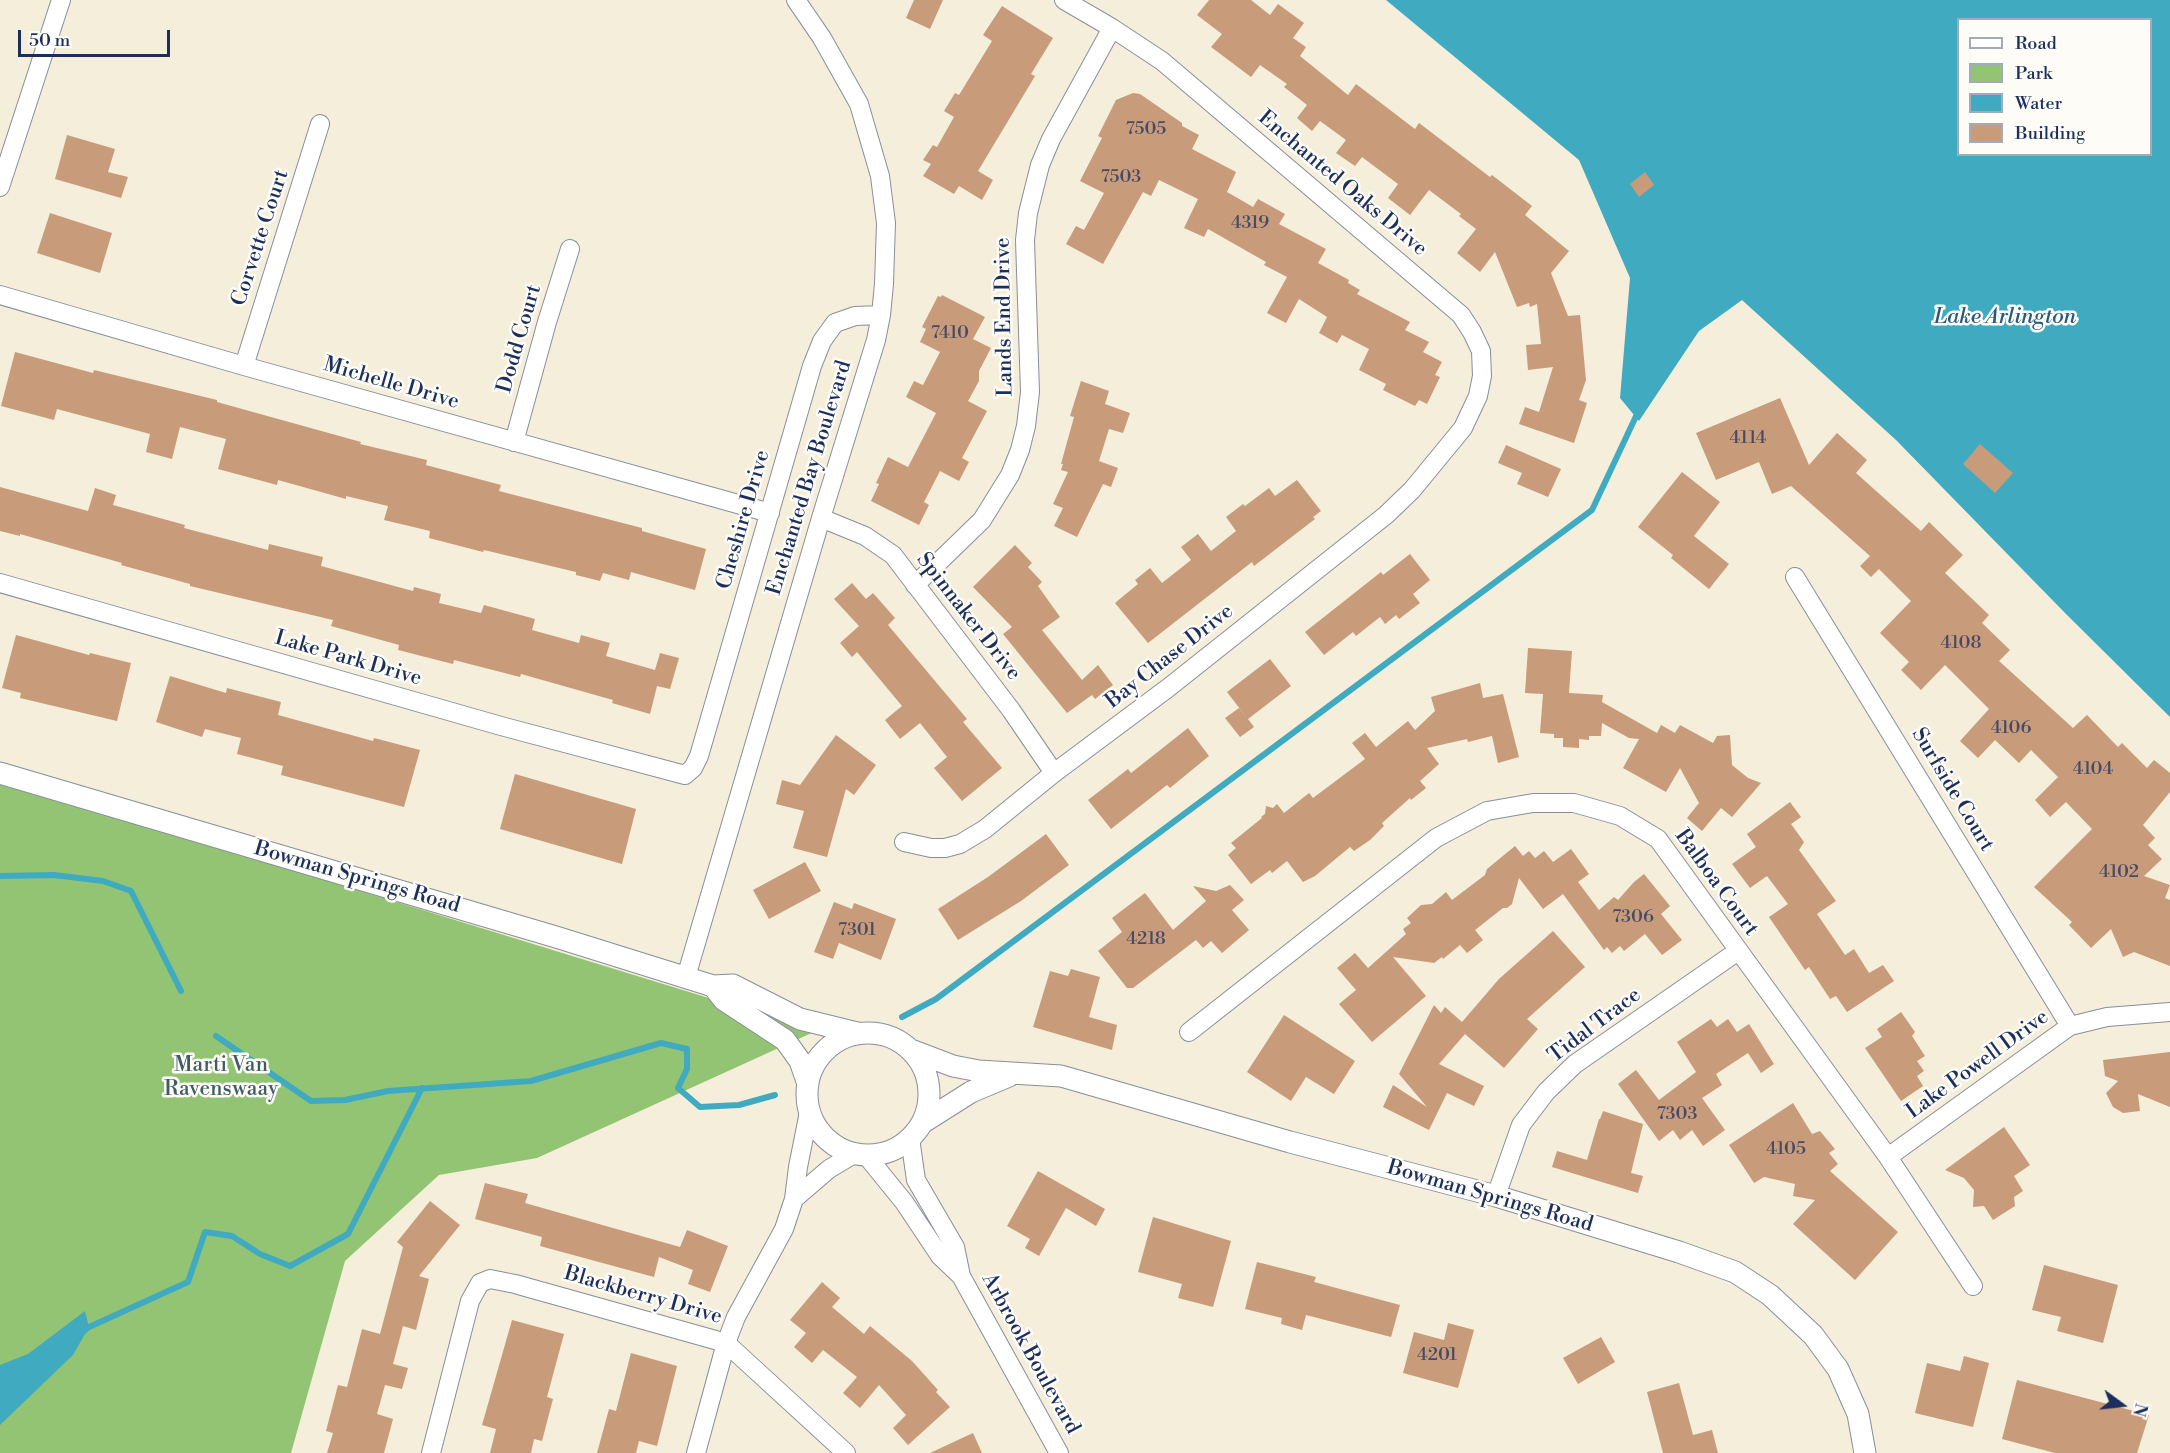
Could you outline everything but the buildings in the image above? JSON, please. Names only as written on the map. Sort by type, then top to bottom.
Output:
[{"type":"street","points":[[0,187],[61,0]]},
{"type":"street","name":"Enchanted Bay Boulevard","points":[[686,977],[821,518],[873,351],[885,284],[886,223],[880,176],[859,104],[822,38],[796,0]]},
{"type":"street","name":"Enchanted Oaks Drive","points":[[1064,0],[1113,28],[1162,61],[1461,315],[1481,351],[1482,376],[1478,396],[1463,428],[1441,456]]},
{"type":"street","name":"Lands End Drive","points":[[915,585],[982,520],[1010,475],[1020,450],[1026,426],[1030,392],[1025,240],[1028,213],[1040,165],[1051,139],[1113,28]]},
{"type":"street","name":"Corvette Court","points":[[244,366],[320,124]]},
{"type":"street","name":"Dodd Court","points":[[514,442],[570,249]]},
{"type":"street","name":"Michelle Drive","points":[[0,295],[244,366],[770,513]]},
{"type":"street","name":"Cheshire Drive","points":[[685,776],[693,768],[699,756],[812,366],[822,341],[835,323],[855,316],[881,315]]},
{"type":"street","name":"Bay Chase Drive","points":[[904,842],[945,849],[960,844],[985,829],[1054,773],[1168,688],[1386,515],[1412,490],[1441,456]]},
{"type":"street","name":"Spinnaker Drive","points":[[821,518],[865,536],[892,555],[1011,710],[1054,773]]},
{"type":"street","name":"Surfside Court","points":[[1795,577],[2070,1026]]},
{"type":"street","name":"Lake Park Drive","points":[[0,583],[685,776]]},
{"type":"street","name":"Bowman Springs Road","points":[[0,772],[713,986],[733,985],[800,1019],[858,1033]]},
{"type":"street","name":"Balboa Court","points":[[1189,1032],[1436,838],[1487,811],[1533,803],[1574,803],[1620,816],[1658,839],[1888,1157],[1973,1286]]},
{"type":"street","name":"Tidal Trace","points":[[1496,1196],[1521,1125],[1546,1092],[1575,1064],[1738,951]]},
{"type":"street","name":"Bowman Springs Road","points":[[713,986],[724,1000],[785,1040],[800,1061],[808,1084]]},
{"type":"street","name":"Lake Powell Drive","points":[[1888,1157],[2070,1026],[2107,1017],[2170,1012]]},
{"type":"street","points":[[696,1453],[726,1343],[736,1317],[784,1229],[794,1198],[809,1112],[806,1091],[811,1070],[822,1052],[839,1039],[858,1033],[877,1033],[896,1039],[911,1050],[923,1066],[928,1085],[928,1104],[916,1130],[894,1149],[875,1155],[860,1154],[835,1146],[819,1131],[809,1112]]},
{"type":"street","name":"Bowman Springs Road","points":[[911,1050],[953,1066],[979,1071],[1061,1076],[1290,1142],[1496,1196],[1679,1252],[1735,1272],[1770,1295],[1813,1335],[1838,1369],[1858,1414],[1869,1452]]},
{"type":"street","name":"Bowman Springs Road","points":[[916,1130],[970,1092],[1018,1073]]},
{"type":"street","name":"Arbrook Boulevard","points":[[916,1130],[916,1180],[955,1247],[961,1276],[1059,1453]]},
{"type":"street","points":[[794,1198],[829,1169],[860,1154]]},
{"type":"street","name":"Arbrook Boulevard","points":[[860,1154],[904,1202],[940,1256],[961,1276]]},
{"type":"street","name":"Blackberry Drive","points":[[431,1453],[470,1301],[480,1283],[490,1280],[515,1284],[726,1343],[846,1453]]},
{"type":"green space","name":"Marti Van Ravenswaay","points":[[0,780],[816,1031],[537,1158],[439,1175],[345,1261],[291,1453],[0,1453]]},
{"type":"water","name":"Lake Arlington","points":[[1386,0],[2170,0],[2170,717],[1896,440],[1742,300],[1699,331],[1639,421],[1620,398],[1630,278],[1579,160]]},
{"type":"water","points":[[85,1311],[89,1327],[73,1355],[0,1425],[0,1365],[28,1354]]},
{"type":"waterway","points":[[902,1017],[936,999],[1592,510],[1638,412]]},
{"type":"waterway","points":[[0,876],[54,875],[103,881],[131,891],[181,991]]},
{"type":"waterway","points":[[216,1036],[311,1101],[345,1100],[388,1091],[531,1081],[661,1043],[687,1049],[687,1069],[678,1088],[700,1107],[739,1105],[775,1095]]},
{"type":"waterway","points":[[84,1331],[188,1282],[205,1232],[232,1236],[260,1254],[290,1266],[348,1234],[422,1088]]}]
